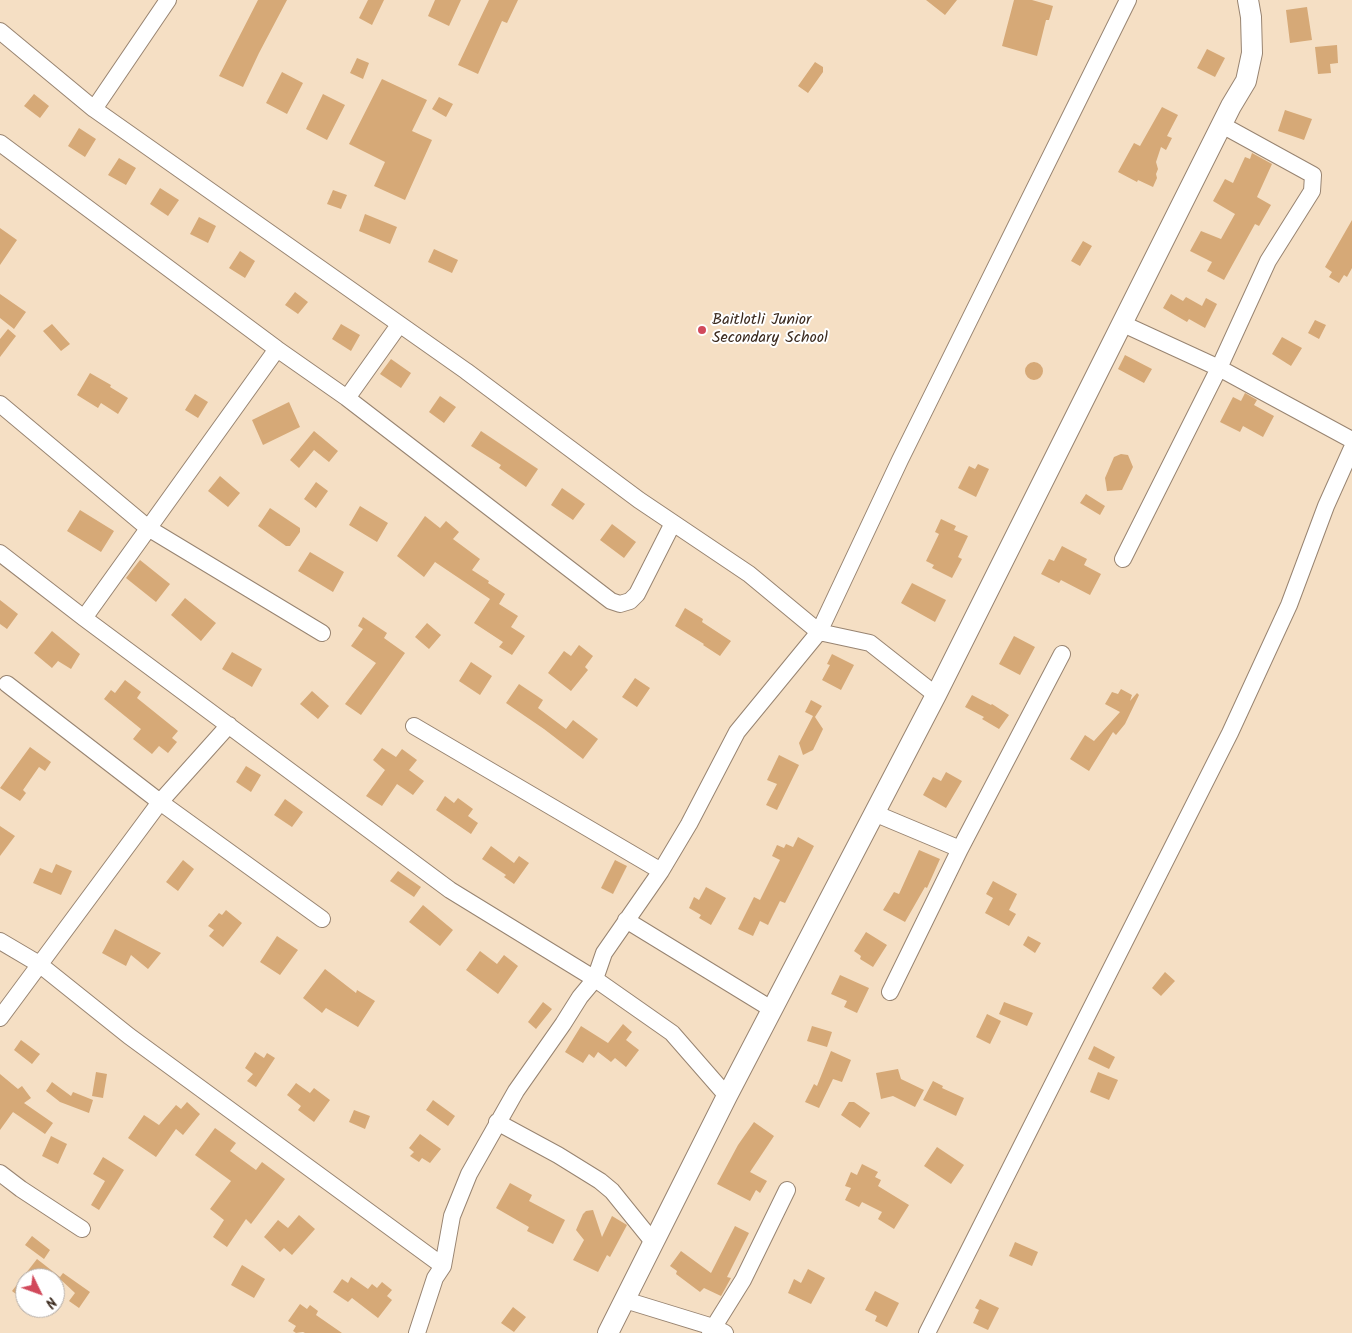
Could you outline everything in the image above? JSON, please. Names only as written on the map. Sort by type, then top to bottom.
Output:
[{"type":"street","points":[[94,109],[168,0]]},
{"type":"street","points":[[417,1333],[435,1278],[443,1266],[452,1216],[469,1174],[516,1091],[563,1024],[580,996],[595,978],[604,954],[689,824],[737,732],[819,632],[900,460],[1128,0]]},
{"type":"street","points":[[608,1333],[727,1096],[936,695],[1121,323],[1246,81],[1252,53],[1251,16],[1248,0]]},
{"type":"street","points":[[0,31],[94,109],[466,371],[638,500],[749,574],[819,632],[870,643],[936,695]]},
{"type":"street","points":[[1123,560],[1219,368],[1268,262],[1309,199],[1313,184],[1313,175],[1303,168],[1222,125]]},
{"type":"street","points":[[0,144],[346,398],[611,601],[620,604],[630,601],[637,594],[673,523]]},
{"type":"street","points":[[1121,323],[1219,368],[1352,440]]},
{"type":"street","points":[[346,398],[399,325]]},
{"type":"street","points":[[84,618],[277,349]]},
{"type":"street","points":[[0,404],[148,528],[322,633]]},
{"type":"street","points":[[927,1333],[1230,733],[1289,605],[1326,506],[1352,448]]},
{"type":"street","points":[[0,553],[84,618],[450,890],[595,978],[672,1033],[727,1096]]},
{"type":"street","points":[[890,992],[960,849],[1062,654]]},
{"type":"street","points":[[7,684],[160,802],[322,919]]},
{"type":"street","points":[[0,1018],[160,802],[229,725]]},
{"type":"street","points":[[414,726],[660,871]]},
{"type":"street","points":[[874,813],[960,849]]},
{"type":"street","points":[[626,920],[773,1010]]},
{"type":"street","points":[[0,941],[40,964],[128,1036],[443,1266]]},
{"type":"street","points":[[498,1122],[600,1181],[612,1191],[654,1243]]},
{"type":"street","points":[[0,1173],[82,1229]]},
{"type":"street","points":[[625,1300],[716,1331],[787,1190]]},
{"type":"building","points":[[258,0],[287,0],[243,87],[219,76]]},
{"type":"building","points":[[368,0],[384,0],[372,25],[359,18]]},
{"type":"building","points":[[435,0],[461,0],[449,26],[428,16]]},
{"type":"building","points":[[489,0],[518,0],[507,23],[502,21],[478,74],[458,65]]},
{"type":"building","points":[[926,0],[957,0],[945,15]]},
{"type":"building","points":[[1014,0],[1032,0],[1053,6],[1049,20],[1046,20],[1037,56],[1002,46]]},
{"type":"building","points":[[1307,7],[1312,40],[1290,43],[1286,10]]},
{"type":"building","points":[[1337,45],[1338,63],[1330,64],[1331,73],[1318,74],[1315,47]]},
{"type":"building","points":[[1207,49],[1225,58],[1215,77],[1197,68]]},
{"type":"building","points":[[357,58],[369,63],[363,79],[350,73]]},
{"type":"building","points":[[815,62],[823,67],[823,72],[808,93],[798,86]]},
{"type":"building","points":[[282,72],[303,83],[287,114],[266,103]]},
{"type":"building","points":[[382,79],[427,100],[412,131],[432,140],[405,200],[374,186],[385,162],[349,144]]},
{"type":"building","points":[[34,94],[49,106],[40,118],[24,106]]},
{"type":"building","points":[[323,94],[345,105],[327,140],[306,129]]},
{"type":"building","points":[[439,97],[453,104],[446,117],[432,109]]},
{"type":"building","points":[[1162,107],[1178,115],[1167,136],[1172,138],[1166,150],[1161,147],[1156,162],[1158,169],[1157,178],[1153,187],[1138,180],[1137,182],[1118,172],[1134,143],[1140,146]]},
{"type":"building","points":[[1285,110],[1312,119],[1304,140],[1278,131]]},
{"type":"building","points":[[79,128],[96,139],[85,157],[68,146]]},
{"type":"building","points":[[1252,153],[1272,164],[1257,197],[1271,205],[1259,226],[1255,224],[1224,280],[1207,271],[1212,262],[1190,251],[1201,231],[1221,239],[1235,214],[1213,201],[1225,179],[1233,183],[1245,157],[1250,159]]},
{"type":"building","points":[[119,158],[136,168],[126,185],[108,175]]},
{"type":"building","points":[[160,188],[179,200],[168,216],[150,204]]},
{"type":"building","points":[[333,190],[347,195],[341,209],[327,204]]},
{"type":"building","points":[[365,214],[397,227],[390,244],[359,231]]},
{"type":"building","points":[[199,217],[216,226],[208,243],[190,234]]},
{"type":"building","points":[[1352,220],[1352,268],[1347,277],[1344,275],[1339,283],[1329,277],[1332,272],[1325,267]]},
{"type":"building","points":[[0,228],[17,240],[0,265]]},
{"type":"building","points":[[1083,241],[1092,246],[1080,266],[1071,261]]},
{"type":"building","points":[[434,249],[458,260],[452,273],[428,262]]},
{"type":"building","points":[[240,251],[255,261],[245,278],[229,268]]},
{"type":"building","points":[[295,292],[308,302],[298,314],[285,305]]},
{"type":"building","points":[[0,294],[26,312],[14,329],[0,318]]},
{"type":"building","points":[[1171,294],[1183,301],[1186,297],[1202,306],[1206,298],[1217,304],[1205,328],[1189,319],[1187,322],[1163,308]]},
{"type":"building","points":[[1315,320],[1326,325],[1319,339],[1308,333]]},
{"type":"building","points":[[52,324],[70,344],[61,351],[43,331]]},
{"type":"building","points":[[341,324],[360,335],[351,351],[332,339]]},
{"type":"building","points":[[8,329],[16,336],[0,357],[0,339]]},
{"type":"building","points":[[1282,337],[1302,348],[1291,366],[1272,354]]},
{"type":"building","points":[[1125,355],[1152,369],[1144,383],[1118,369]]},
{"type":"building","points":[[391,359],[411,373],[401,388],[380,374]]},
{"type":"building","points":[[1030,362],[1038,362],[1043,367],[1041,378],[1030,380],[1025,375],[1025,367]]},
{"type":"building","points":[[90,373],[111,385],[110,387],[128,398],[118,414],[101,403],[98,408],[77,395]]},
{"type":"building","points":[[1245,393],[1257,400],[1254,405],[1274,416],[1263,437],[1243,426],[1240,432],[1220,422],[1233,397],[1241,401]]},
{"type":"building","points":[[195,394],[208,402],[198,418],[185,410]]},
{"type":"building","points":[[440,396],[456,407],[444,423],[429,412]]},
{"type":"building","points":[[289,402],[300,427],[263,445],[252,420]]},
{"type":"building","points":[[314,431],[338,451],[329,462],[314,450],[299,468],[290,460]]},
{"type":"building","points":[[481,431],[538,469],[526,487],[499,468],[501,465],[471,446]]},
{"type":"building","points":[[1121,454],[1128,455],[1133,467],[1122,490],[1107,491],[1105,478],[1114,457]]},
{"type":"building","points":[[978,464],[989,469],[976,497],[958,488],[969,466],[975,469]]},
{"type":"building","points":[[220,476],[240,493],[228,507],[208,491]]},
{"type":"building","points":[[316,482],[328,491],[316,508],[304,499]]},
{"type":"building","points":[[562,488],[585,504],[573,520],[551,505]]},
{"type":"building","points":[[1086,494],[1105,506],[1100,515],[1080,503]]},
{"type":"building","points":[[360,506],[388,523],[377,542],[349,525]]},
{"type":"building","points":[[270,508],[300,528],[300,532],[290,546],[286,546],[258,526]]},
{"type":"building","points":[[80,510],[114,531],[101,552],[67,531]]},
{"type":"building","points":[[425,516],[440,528],[446,521],[459,532],[453,539],[480,559],[472,570],[505,594],[499,604],[518,616],[511,627],[525,636],[512,655],[499,647],[503,642],[474,623],[490,599],[435,562],[424,577],[397,556]]},
{"type":"building","points":[[941,519],[956,526],[954,530],[968,536],[958,557],[962,559],[952,578],[932,568],[934,565],[926,561],[939,534],[935,532]]},
{"type":"building","points":[[612,524],[636,542],[624,558],[600,540]]},
{"type":"building","points":[[1062,546],[1087,559],[1084,565],[1101,574],[1090,595],[1061,580],[1059,583],[1041,574],[1049,559],[1054,561]]},
{"type":"building","points":[[310,552],[344,572],[333,592],[298,571]]},
{"type":"building","points":[[140,560],[170,584],[156,602],[126,578]]},
{"type":"building","points":[[912,583],[946,600],[935,622],[901,603]]},
{"type":"building","points":[[185,598],[216,623],[201,641],[171,615]]},
{"type":"building","points":[[0,600],[18,614],[7,629],[0,624]]},
{"type":"building","points":[[685,608],[703,619],[702,622],[731,641],[720,656],[675,626]]},
{"type":"building","points":[[363,617],[387,633],[384,638],[405,653],[361,715],[345,704],[376,663],[351,646],[363,629],[358,626]]},
{"type":"building","points":[[427,623],[441,635],[429,649],[415,637]]},
{"type":"building","points":[[52,631],[80,654],[71,669],[58,661],[52,668],[34,653]]},
{"type":"building","points":[[1014,636],[1035,647],[1020,675],[999,664]]},
{"type":"building","points":[[579,645],[593,656],[585,667],[588,670],[571,691],[548,673],[564,651],[571,656]]},
{"type":"building","points":[[232,652],[262,669],[252,687],[222,669]]},
{"type":"building","points":[[832,654],[854,665],[841,690],[822,680],[830,665],[827,664]]},
{"type":"building","points":[[471,662],[492,676],[480,695],[459,681]]},
{"type":"building","points":[[635,678],[650,688],[637,707],[622,697]]},
{"type":"building","points":[[125,680],[141,692],[137,698],[178,731],[172,738],[177,742],[168,753],[159,746],[152,754],[133,739],[141,729],[104,699],[111,690],[115,693]]},
{"type":"building","points":[[519,684],[543,700],[538,708],[566,729],[573,720],[598,739],[583,759],[506,703]]},
{"type":"building","points":[[1121,689],[1132,695],[1130,701],[1137,693],[1139,695],[1125,724],[1116,735],[1113,732],[1089,771],[1070,759],[1085,735],[1094,741],[1120,712],[1105,704],[1112,692],[1118,694]]},
{"type":"building","points":[[312,691],[329,706],[318,719],[300,704]]},
{"type":"building","points":[[972,695],[992,704],[1009,715],[999,729],[982,719],[984,717],[965,707]]},
{"type":"building","points":[[811,700],[822,706],[815,717],[823,729],[813,750],[803,755],[799,743],[813,716],[805,712]]},
{"type":"building","points":[[30,747],[51,762],[45,771],[39,767],[23,790],[26,793],[20,801],[0,788]]},
{"type":"building","points":[[382,748],[396,757],[402,749],[417,760],[409,770],[424,781],[413,795],[397,784],[382,806],[366,796],[385,770],[373,760]]},
{"type":"building","points":[[779,755],[799,765],[777,810],[766,805],[777,784],[767,780]]},
{"type":"building","points":[[246,766],[261,775],[251,792],[236,782]]},
{"type":"building","points":[[946,772],[962,781],[946,808],[923,795],[933,777],[941,781]]},
{"type":"building","points":[[445,796],[454,803],[458,798],[473,809],[468,816],[478,823],[471,834],[436,810]]},
{"type":"building","points":[[285,799],[303,812],[292,827],[274,815]]},
{"type":"building","points":[[0,826],[15,836],[0,856]]},
{"type":"building","points":[[798,837],[814,846],[785,903],[780,901],[768,925],[760,921],[753,936],[738,929],[754,897],[760,900],[780,860],[772,856],[777,845],[784,848],[786,844],[793,847]]},
{"type":"building","points":[[491,846],[514,863],[519,856],[529,863],[514,884],[504,877],[506,875],[482,859]]},
{"type":"building","points":[[919,850],[940,859],[927,888],[925,887],[905,922],[883,910],[894,892],[899,894]]},
{"type":"building","points":[[183,860],[194,869],[178,891],[166,882]]},
{"type":"building","points":[[615,860],[627,866],[613,894],[601,888]]},
{"type":"building","points":[[56,864],[72,871],[61,895],[33,883],[40,868],[52,873]]},
{"type":"building","points":[[398,871],[421,887],[414,897],[390,881]]},
{"type":"building","points":[[993,881],[1017,894],[1009,910],[1016,914],[1009,926],[985,913],[993,898],[986,894]]},
{"type":"building","points":[[706,887],[726,898],[711,925],[699,918],[701,915],[689,908],[694,897],[699,900]]},
{"type":"building","points":[[423,905],[453,930],[440,946],[409,922]]},
{"type":"building","points":[[226,910],[242,923],[223,947],[209,936],[214,930],[208,926],[219,913],[222,915]]},
{"type":"building","points":[[115,929],[161,953],[148,969],[131,955],[126,966],[102,953]]},
{"type":"building","points":[[866,932],[887,945],[873,967],[860,959],[861,956],[854,951]]},
{"type":"building","points":[[277,936],[298,950],[280,975],[260,962]]},
{"type":"building","points":[[1028,936],[1041,943],[1035,953],[1023,945]]},
{"type":"building","points":[[480,951],[497,964],[504,955],[518,966],[498,994],[466,970]]},
{"type":"building","points":[[325,969],[356,993],[357,990],[375,1001],[358,1027],[326,1008],[322,1013],[303,998]]},
{"type":"building","points":[[1165,972],[1175,981],[1161,996],[1152,988]]},
{"type":"building","points":[[840,975],[869,988],[857,1013],[844,1007],[847,1001],[831,994]]},
{"type":"building","points":[[543,1002],[552,1009],[536,1029],[528,1022]]},
{"type":"building","points":[[1004,1002],[1033,1013],[1027,1026],[999,1014]]},
{"type":"building","points":[[987,1014],[1001,1021],[990,1044],[976,1037]]},
{"type":"building","points":[[623,1024],[632,1032],[626,1040],[639,1050],[626,1067],[615,1058],[611,1062],[598,1052],[594,1058],[589,1054],[583,1063],[565,1052],[581,1026],[608,1043]]},
{"type":"building","points":[[812,1026],[832,1032],[827,1047],[807,1041]]},
{"type":"building","points":[[21,1040],[40,1054],[32,1064],[14,1050]]},
{"type":"building","points":[[1094,1046],[1115,1057],[1109,1069],[1088,1059]]},
{"type":"building","points":[[831,1051],[851,1060],[842,1082],[833,1079],[819,1108],[805,1102],[814,1084],[817,1086]]},
{"type":"building","points":[[255,1052],[264,1058],[267,1053],[275,1058],[256,1087],[247,1081],[253,1074],[245,1068]]},
{"type":"building","points":[[898,1069],[901,1079],[924,1090],[915,1107],[893,1096],[881,1099],[876,1073]]},
{"type":"building","points":[[96,1072],[107,1074],[103,1098],[92,1096]]},
{"type":"building","points":[[1098,1072],[1118,1080],[1109,1100],[1090,1092]]},
{"type":"building","points":[[0,1074],[18,1089],[22,1086],[31,1098],[24,1103],[53,1123],[45,1134],[13,1112],[0,1130]]},
{"type":"building","points":[[933,1081],[943,1086],[942,1088],[964,1098],[956,1116],[923,1100]]},
{"type":"building","points":[[52,1082],[71,1096],[73,1092],[93,1100],[89,1113],[60,1102],[46,1091]]},
{"type":"building","points":[[296,1083],[310,1093],[314,1088],[330,1100],[314,1122],[298,1110],[301,1106],[287,1095]]},
{"type":"building","points":[[433,1100],[455,1116],[448,1126],[426,1110]]},
{"type":"building","points":[[187,1102],[200,1114],[183,1135],[176,1129],[156,1157],[128,1138],[144,1115],[159,1125],[176,1105],[181,1109]]},
{"type":"building","points":[[849,1102],[854,1102],[870,1113],[860,1128],[841,1115]]},
{"type":"building","points":[[354,1110],[370,1116],[365,1129],[349,1122]]},
{"type":"building","points":[[754,1122],[774,1136],[750,1172],[767,1181],[760,1193],[756,1190],[750,1201],[717,1184],[738,1145]]},
{"type":"building","points":[[215,1128],[236,1143],[230,1151],[256,1170],[262,1162],[285,1179],[251,1224],[246,1219],[227,1247],[213,1237],[224,1220],[210,1209],[231,1181],[195,1155]]},
{"type":"building","points":[[420,1134],[441,1149],[430,1163],[422,1158],[419,1162],[410,1156],[414,1152],[409,1148]]},
{"type":"building","points":[[51,1136],[67,1144],[58,1164],[42,1156]]},
{"type":"building","points":[[937,1147],[964,1165],[951,1184],[924,1166]]},
{"type":"building","points":[[103,1157],[124,1170],[99,1210],[91,1205],[105,1181],[93,1174]]},
{"type":"building","points":[[862,1164],[878,1172],[875,1177],[881,1180],[878,1186],[909,1205],[894,1229],[878,1219],[882,1212],[862,1202],[859,1207],[845,1200],[851,1188],[845,1186],[851,1172],[857,1175]]},
{"type":"building","points":[[510,1183],[532,1195],[529,1201],[565,1220],[553,1244],[527,1231],[529,1227],[496,1208]]},
{"type":"building","points":[[593,1210],[602,1237],[612,1216],[627,1225],[610,1257],[607,1255],[598,1272],[573,1260],[584,1240],[576,1230],[583,1214],[586,1211]]},
{"type":"building","points":[[299,1215],[315,1229],[292,1255],[284,1248],[280,1252],[264,1237],[278,1220],[288,1228]]},
{"type":"building","points":[[735,1226],[749,1233],[727,1277],[731,1278],[721,1296],[704,1288],[700,1292],[676,1274],[677,1271],[670,1266],[681,1251],[711,1273]]},
{"type":"building","points":[[32,1236],[50,1250],[44,1259],[25,1245]]},
{"type":"building","points":[[1015,1242],[1038,1252],[1032,1266],[1009,1256]]},
{"type":"building","points":[[37,1259],[48,1268],[30,1268]]},
{"type":"building","points":[[242,1265],[265,1279],[254,1298],[231,1285]]},
{"type":"building","points":[[808,1269],[825,1278],[811,1304],[788,1293],[794,1279],[801,1283]]},
{"type":"building","points":[[65,1274],[90,1292],[79,1308],[69,1301],[75,1293],[65,1284]]},
{"type":"building","points":[[351,1277],[368,1289],[372,1284],[377,1288],[382,1282],[392,1290],[387,1296],[392,1300],[378,1318],[352,1298],[348,1302],[333,1292],[342,1279],[348,1283]]},
{"type":"building","points":[[875,1291],[899,1303],[887,1327],[875,1321],[877,1316],[865,1310]]},
{"type":"building","points":[[980,1299],[999,1308],[988,1330],[973,1323],[979,1310],[975,1308]]},
{"type":"building","points":[[300,1304],[307,1309],[310,1305],[318,1311],[316,1315],[342,1333],[296,1333],[293,1331],[296,1326],[288,1321]]},
{"type":"building","points":[[513,1307],[526,1317],[514,1332],[501,1323]]},
{"type":"place","name":"Baitlotli Junior Secondary School","points":[[702,330]]}]
